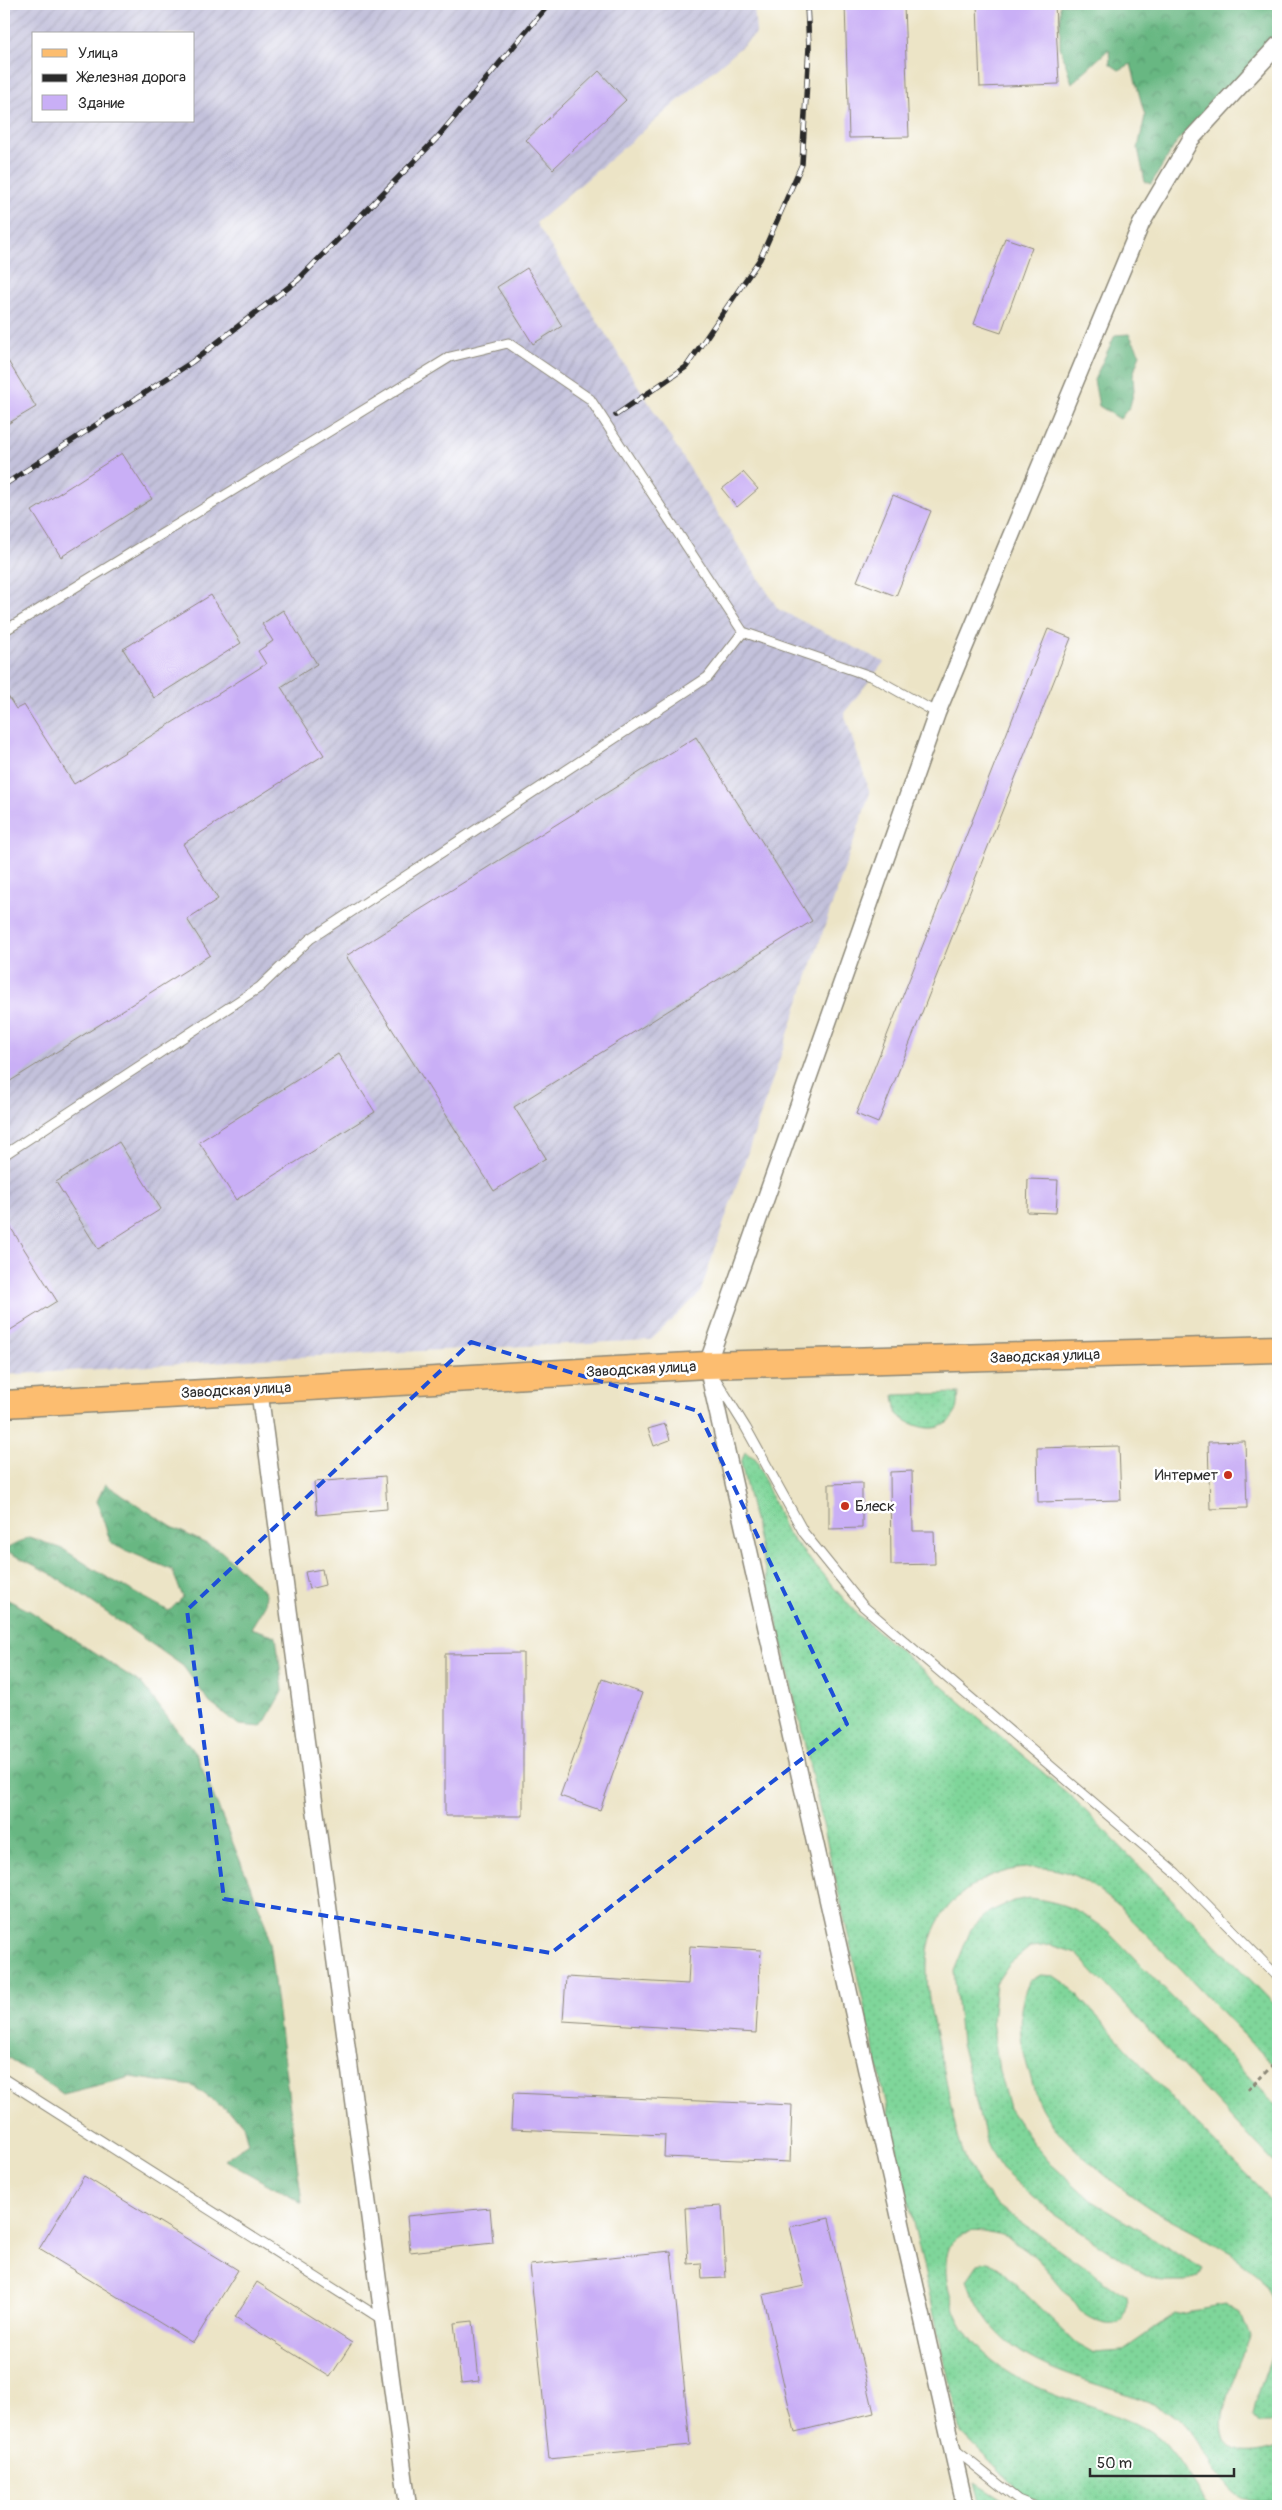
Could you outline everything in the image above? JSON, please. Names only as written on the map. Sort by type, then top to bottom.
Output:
[{"type":"main road","name":"Заводская улица","points":[[4,1404],[707,1365],[1278,1349]]},
{"type":"street","points":[[965,2506],[856,2031],[707,1365],[938,713],[1140,224],[1192,139],[1278,45]]},
{"type":"street","points":[[259,1389],[408,2506]]},
{"type":"lane","points":[[4,630],[450,357],[508,343],[590,399],[743,632],[873,677],[938,713]]},
{"type":"lane","points":[[4,1155],[260,987],[310,939],[708,677],[743,632]]},
{"type":"lane","points":[[707,1365],[746,1428],[804,1532],[863,1606],[1176,1873],[1278,1977]]},
{"type":"lane","points":[[4,2079],[383,2320]]},
{"type":"lane","points":[[953,2448],[1018,2500],[1033,2506]]},
{"type":"path","points":[[1248,2090],[1278,2060]]},
{"type":"highlighted area","points":[[471,1342],[698,1411],[847,1724],[551,1953],[224,1899],[187,1610]]},
{"type":"shaded area","points":[[4,4],[754,4],[756,34],[536,223],[778,609],[884,662],[844,713],[870,793],[700,1293],[651,1340],[276,1358],[4,1375]]},
{"type":"green space","points":[[1060,4],[1278,4],[1278,25],[1268,50],[1235,84],[1226,86],[1215,106],[1178,140],[1151,184],[1145,182],[1138,148],[1145,116],[1131,64],[1119,70],[1110,64],[1109,49],[1072,83],[1060,47]]},
{"type":"green space","points":[[1129,334],[1140,354],[1133,375],[1134,391],[1130,406],[1120,419],[1099,406],[1094,380],[1115,335]]},
{"type":"green space","points":[[959,1393],[956,1412],[944,1425],[936,1428],[920,1427],[897,1414],[894,1395]]},
{"type":"green space","points":[[745,1452],[756,1459],[786,1532],[856,1613],[1073,1798],[1278,2008],[1278,2070],[1119,1906],[1082,1879],[1068,1873],[1046,1868],[1023,1868],[1001,1873],[980,1882],[961,1894],[945,1911],[934,1930],[928,1952],[927,1983],[929,1999],[952,2113],[967,2163],[986,2193],[1002,2209],[1126,2296],[1127,2306],[1125,2314],[1116,2322],[1109,2323],[1094,2319],[1082,2312],[1039,2261],[1021,2246],[998,2235],[972,2231],[955,2239],[949,2247],[947,2257],[948,2284],[958,2317],[970,2337],[985,2354],[1002,2368],[1042,2389],[1129,2421],[1159,2438],[1210,2506],[1048,2506],[1019,2491],[961,2433],[741,1463]]},
{"type":"green space","points":[[105,1484],[172,1527],[221,1551],[266,1593],[265,1605],[251,1628],[276,1636],[283,1690],[262,1727],[239,1725],[210,1703],[183,1666],[50,1573],[4,1550],[29,1537],[63,1549],[103,1575],[169,1611],[183,1597],[172,1570],[111,1544],[97,1501]]},
{"type":"green space","points":[[4,1598],[30,1611],[142,1684],[197,1756],[267,1926],[302,2203],[224,2160],[248,2143],[242,2121],[193,2086],[131,2077],[63,2094],[4,2055]]},
{"type":"green space","points":[[1030,1898],[1054,1902],[1074,1909],[1092,1919],[1111,1934],[1278,2107],[1278,2167],[1076,1953],[1051,1945],[1030,1947],[1009,1964],[996,1983],[992,2020],[999,2071],[1009,2108],[1032,2142],[1051,2164],[1091,2200],[1203,2269],[1197,2278],[1185,2282],[1163,2282],[1143,2273],[1052,2213],[1001,2169],[992,2154],[985,2138],[961,2043],[954,1971],[971,1929],[989,1912],[1013,1901]]},
{"type":"green space","points":[[1041,1975],[1054,1976],[1070,1987],[1190,2118],[1278,2206],[1278,2327],[1277,2314],[1270,2295],[1259,2278],[1245,2264],[1210,2241],[1156,2212],[1125,2191],[1073,2146],[1046,2115],[1033,2088],[1024,2054],[1020,2022],[1022,2001],[1030,1980]]},
{"type":"green space","points":[[988,2262],[1001,2270],[1076,2343],[1094,2353],[1122,2351],[1175,2314],[1227,2305],[1241,2313],[1250,2337],[1227,2397],[1223,2418],[1223,2435],[1231,2447],[1249,2451],[1278,2446],[1278,2499],[1252,2501],[1239,2496],[1221,2478],[1190,2432],[1177,2417],[1142,2399],[1051,2368],[1030,2358],[1011,2344],[994,2328],[979,2307],[967,2280],[978,2264]]},
{"type":"green space","points":[[1278,2327],[1278,2417],[1270,2422],[1258,2422],[1253,2416],[1255,2404],[1273,2353]]},
{"type":"green space","points":[[975,2482],[1013,2506],[981,2506]]},
{"type":"building","points":[[845,4],[904,6],[909,137],[849,138]]},
{"type":"building","points":[[977,4],[1055,4],[1059,84],[980,87]]},
{"type":"building","points":[[599,71],[626,100],[553,169],[526,140]]},
{"type":"building","points":[[1005,238],[1032,247],[1001,333],[974,324]]},
{"type":"building","points":[[527,268],[562,326],[533,344],[497,287]]},
{"type":"building","points":[[8,361],[36,407],[4,426],[4,363]]},
{"type":"building","points":[[122,453],[152,499],[61,557],[32,511]]},
{"type":"building","points":[[743,472],[758,489],[737,507],[722,489]]},
{"type":"building","points":[[893,495],[931,511],[896,596],[857,581]]},
{"type":"building","points":[[211,595],[241,643],[154,698],[123,649]]},
{"type":"building","points":[[283,610],[317,664],[281,687],[324,755],[183,844],[218,899],[187,919],[210,955],[4,1085],[4,690],[16,709],[24,705],[74,784],[266,664],[258,651],[273,641],[262,624]]},
{"type":"building","points":[[1048,629],[1071,638],[878,1123],[856,1114]]},
{"type":"building","points":[[696,737],[812,921],[514,1107],[546,1158],[494,1191],[346,956]]},
{"type":"building","points":[[338,1054],[375,1112],[236,1200],[199,1142]]},
{"type":"building","points":[[119,1142],[161,1209],[98,1249],[56,1182]]},
{"type":"building","points":[[1028,1179],[1058,1180],[1056,1213],[1027,1212]]},
{"type":"building","points":[[4,1217],[57,1301],[4,1334]]},
{"type":"building","points":[[665,1424],[670,1440],[654,1446],[648,1429]]},
{"type":"building","name":"Интермет","points":[[1245,1441],[1247,1508],[1210,1509],[1208,1442]]},
{"type":"building","points":[[1119,1446],[1121,1500],[1038,1502],[1037,1448]]},
{"type":"building","points":[[912,1471],[913,1531],[934,1531],[935,1564],[891,1565],[890,1472]]},
{"type":"building","points":[[385,1476],[387,1509],[317,1515],[314,1482]]},
{"type":"building","name":"Блеск","points":[[862,1483],[862,1528],[829,1529],[829,1484]]},
{"type":"building","points":[[322,1569],[325,1585],[309,1589],[305,1572]]},
{"type":"building","points":[[523,1653],[523,1816],[445,1816],[445,1654]]},
{"type":"building","points":[[602,1679],[642,1693],[600,1810],[560,1796]]},
{"type":"building","points":[[690,1946],[761,1950],[756,2033],[563,2021],[566,1977],[688,1984]]},
{"type":"building","points":[[513,2093],[792,2105],[790,2162],[664,2157],[665,2135],[511,2129]]},
{"type":"building","points":[[84,2176],[238,2270],[193,2343],[39,2249]]},
{"type":"building","points":[[722,2206],[726,2278],[702,2279],[701,2263],[688,2264],[685,2208]]},
{"type":"building","points":[[490,2208],[493,2243],[410,2252],[407,2216]]},
{"type":"building","points":[[829,2218],[874,2413],[795,2432],[763,2295],[804,2286],[790,2227]]},
{"type":"building","points":[[671,2251],[690,2445],[549,2459],[530,2265]]},
{"type":"building","points":[[257,2282],[352,2343],[330,2377],[235,2317]]},
{"type":"building","points":[[473,2321],[479,2381],[461,2383],[454,2323]]},
{"type":"railway","points":[[4,485],[192,362],[298,280],[437,138],[549,4]]},
{"type":"railway","points":[[616,415],[686,367],[760,259],[802,164],[809,47],[807,4]]},
{"type":"place","name":"Интермет","points":[[1228,1475]]},
{"type":"place","name":"Блеск","points":[[845,1506]]}]
